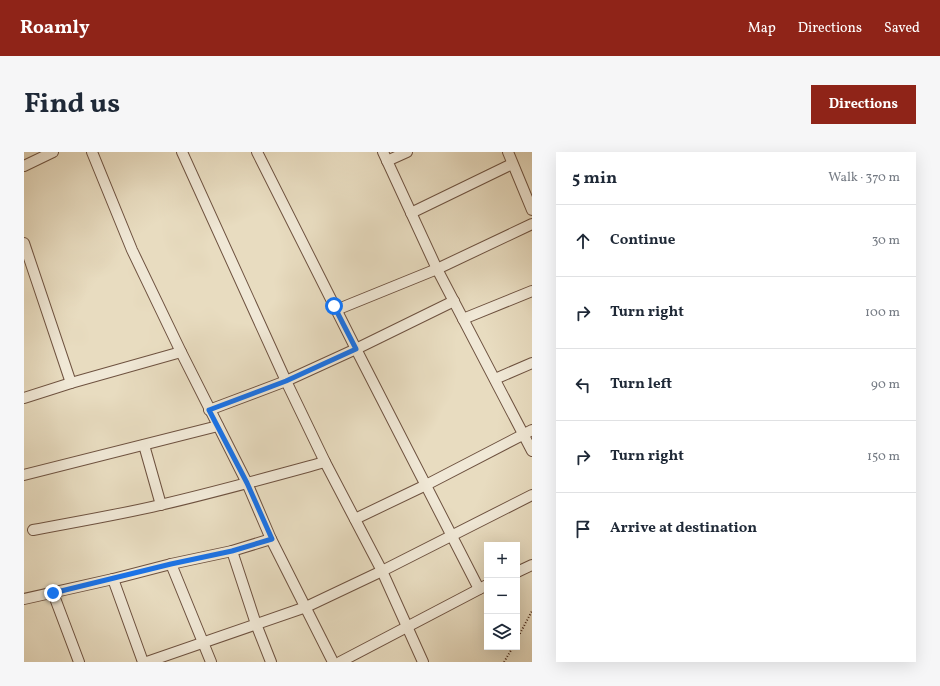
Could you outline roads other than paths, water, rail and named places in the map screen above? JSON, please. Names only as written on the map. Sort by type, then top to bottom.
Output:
[{"type":"street","points":[[24,166],[53,152]]},
{"type":"street","points":[[92,152],[132,250],[180,352],[247,483],[272,539],[333,662]]},
{"type":"street","points":[[182,152],[286,381],[325,462],[382,571],[423,662]]},
{"type":"street","points":[[257,152],[452,536],[483,587],[340,662]]},
{"type":"street","points":[[407,152],[385,157],[437,270],[494,379],[528,432],[532,451]]},
{"type":"street","points":[[508,152],[532,210]]},
{"type":"street","points":[[411,213],[512,164]]},
{"type":"street","points":[[336,310],[437,270],[532,224]]},
{"type":"street","points":[[24,243],[71,383]]},
{"type":"street","points":[[463,319],[532,291]]},
{"type":"street","points":[[209,410],[286,381],[356,349],[454,301]]},
{"type":"street","points":[[24,398],[180,352]]},
{"type":"street","points":[[494,379],[532,362]]},
{"type":"street","points":[[24,475],[218,426]]},
{"type":"street","points":[[355,519],[426,485],[528,432]]},
{"type":"street","points":[[144,445],[162,505]]},
{"type":"street","points":[[32,530],[162,505],[325,462]]},
{"type":"street","points":[[147,662],[306,607],[382,571],[532,495]]},
{"type":"street","points":[[24,599],[232,551],[272,539]]},
{"type":"street","points":[[232,551],[256,624],[271,662]]},
{"type":"street","points":[[171,564],[211,662]]},
{"type":"street","points":[[520,571],[532,565]]},
{"type":"street","points":[[113,579],[143,662]]},
{"type":"street","points":[[53,593],[78,662]]}]
